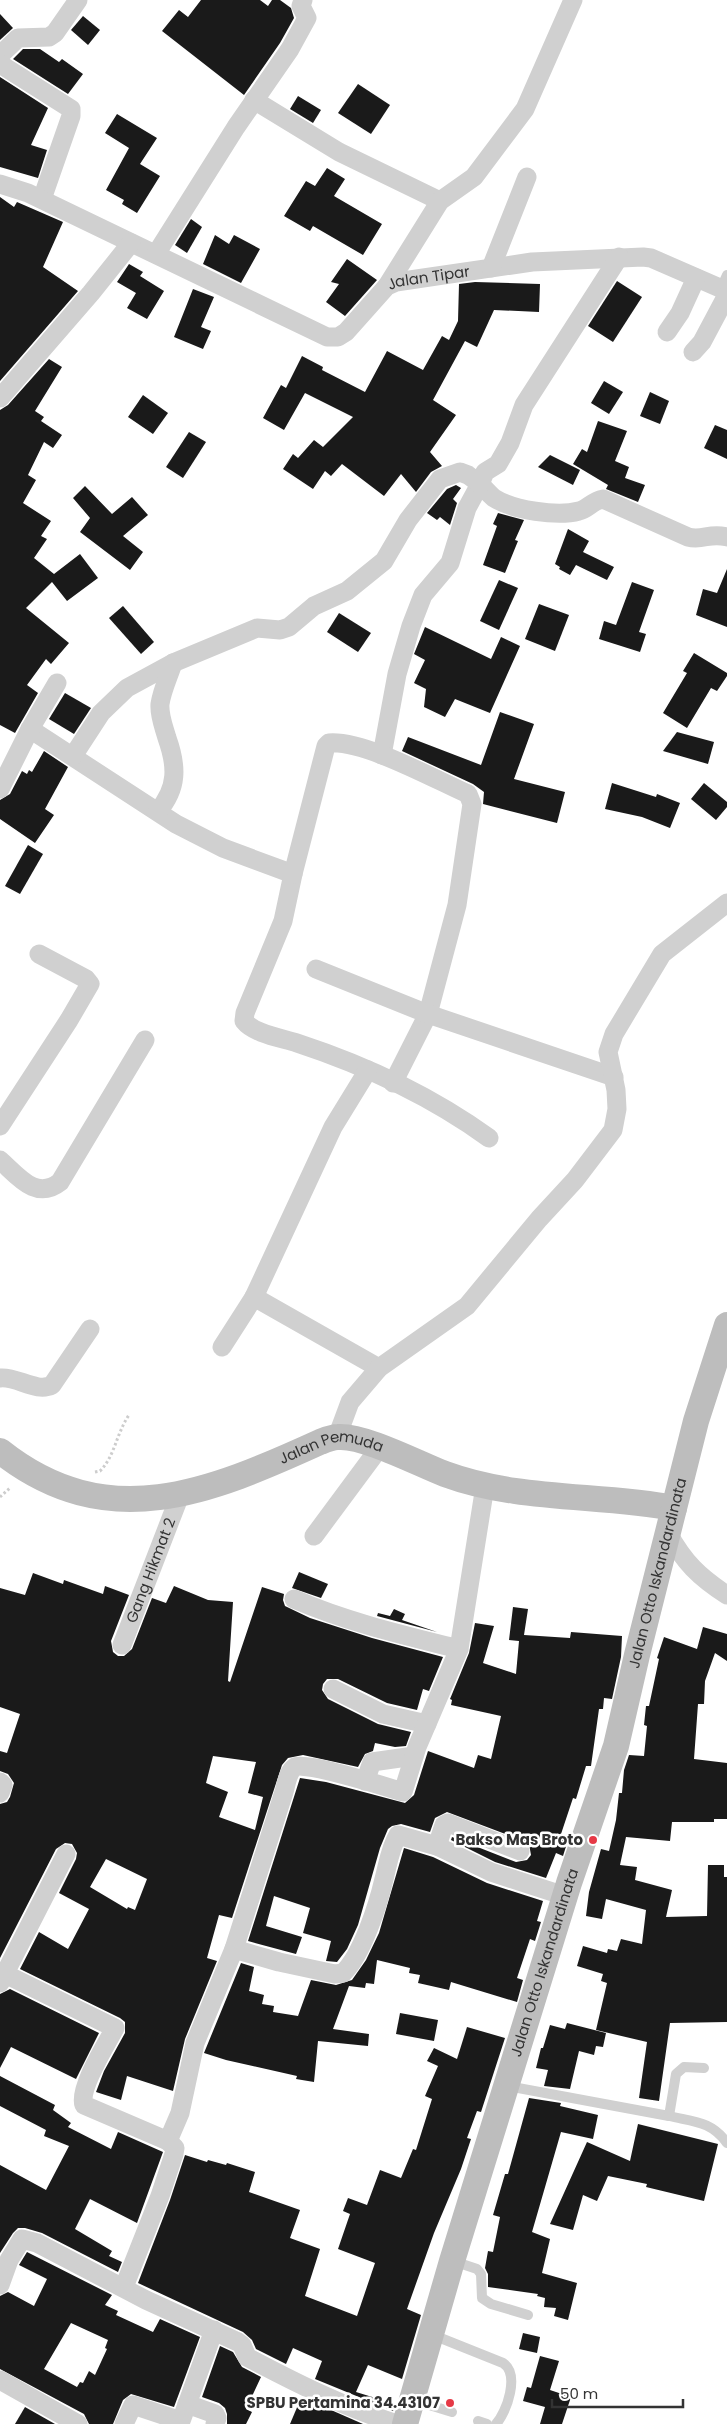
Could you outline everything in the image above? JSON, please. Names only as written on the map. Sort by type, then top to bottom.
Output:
[{"type":"main road","name":"Jalan Otto Iskandardinata","points":[[409,2412],[433,2335],[452,2261],[565,1896],[616,1746],[696,1421],[727,1325]]},
{"type":"main road","name":"Jalan Pemuda","points":[[0,1451],[44,1481],[86,1496],[139,1498],[180,1496],[219,1485],[336,1437],[346,1437],[380,1447],[446,1474],[485,1486],[529,1492],[639,1501],[674,1508]]},
{"type":"street","points":[[0,55],[18,38],[42,38],[55,33],[78,0]]},
{"type":"street","points":[[156,254],[254,100],[290,49],[307,18],[301,6],[303,0]]},
{"type":"street","points":[[387,286],[440,201],[474,177],[525,109],[572,0]]},
{"type":"street","points":[[0,64],[71,109],[71,116],[42,199]]},
{"type":"street","points":[[254,100],[339,152],[440,201]]},
{"type":"street","points":[[490,268],[527,177]]},
{"type":"street","name":"Jalan Tipar","points":[[0,184],[42,199],[327,338],[338,337],[346,332],[387,286],[403,280],[532,262],[632,255],[651,258],[696,278],[726,287]]},
{"type":"street","points":[[0,398],[91,293],[131,243]]},
{"type":"street","points":[[382,755],[397,674],[411,626],[423,595],[450,562],[467,508],[485,472],[498,464],[510,443],[524,405],[619,257]]},
{"type":"street","points":[[667,332],[680,313],[696,278]]},
{"type":"street","points":[[693,352],[702,342],[726,287]]},
{"type":"street","points":[[74,756],[101,713],[127,688],[174,663],[257,628],[280,630],[289,627],[314,606],[347,591],[384,560],[408,520],[440,479],[460,472],[468,474],[492,496],[505,503],[564,514],[581,511],[591,503],[602,499],[688,537],[696,539],[711,534],[727,537]]},
{"type":"street","points":[[158,811],[168,799],[174,784],[171,750],[161,720],[160,704],[174,663]]},
{"type":"street","points":[[0,790],[30,728],[57,683]]},
{"type":"street","points":[[30,728],[176,824],[223,848],[293,874]]},
{"type":"street","points":[[393,1083],[428,1014],[457,905],[471,800],[468,794],[382,755],[341,743],[327,744],[293,874],[283,921],[248,1005],[244,1021],[258,1030],[319,1050],[368,1070],[393,1083],[423,1096],[466,1121],[489,1138]]},
{"type":"street","points":[[336,1437],[350,1402],[379,1368],[466,1306],[539,1219],[575,1180],[613,1130],[617,1109],[614,1077],[608,1052],[609,1045],[662,954],[727,903]]},
{"type":"street","points":[[0,1126],[69,1020],[90,984],[86,979],[39,954]]},
{"type":"street","points":[[316,969],[428,1014],[614,1077]]},
{"type":"street","points":[[0,1160],[29,1185],[42,1190],[51,1190],[60,1182],[145,1040]]},
{"type":"street","points":[[222,1347],[254,1298],[333,1127],[368,1070]]},
{"type":"street","points":[[254,1298],[379,1368]]},
{"type":"street","points":[[0,1378],[12,1378],[42,1388],[52,1385],[70,1362],[90,1329]]},
{"type":"street","points":[[314,1536],[380,1447]]},
{"type":"street","points":[[168,2141],[180,2113],[195,2043],[234,1949],[292,1770],[296,1766],[302,1765],[403,1792],[414,1756],[459,1649],[485,1486]]},
{"type":"street","name":"Gang Hikmat 2","points":[[122,1645],[180,1496]]},
{"type":"street","points":[[668,1533],[682,1558],[727,1595]]},
{"type":"street","points":[[294,1599],[323,1612],[459,1649]]},
{"type":"street","points":[[333,1689],[383,1714],[427,1724]]},
{"type":"street","points":[[365,1781],[372,1762],[414,1756]]},
{"type":"street","points":[[0,1782],[3,1785],[0,1793]]},
{"type":"street","points":[[437,1846],[444,1825],[448,1823],[520,1851]]},
{"type":"street","points":[[234,1949],[296,1966],[335,1974],[343,1973],[352,1962],[377,1907],[397,1836],[437,1846],[491,1872],[565,1896]]},
{"type":"street","points":[[66,1854],[1,1980],[115,2028],[98,2058],[83,2096],[83,2103],[88,2108],[168,2141],[175,2148],[160,2196],[124,2287]]},
{"type":"street","points":[[0,2285],[9,2266],[9,2260],[22,2239],[54,2251],[146,2300],[238,2342],[247,2357],[360,2412],[397,2424]]},
{"type":"street","points":[[124,2424],[133,2405],[181,2421],[214,2330]]},
{"type":"street","points":[[0,2380],[78,2424]]},
{"type":"street","points":[[187,2404],[215,2414],[217,2418],[215,2424]]},
{"type":"lane","points":[[669,2116],[676,2074],[684,2068],[704,2068]]},
{"type":"lane","points":[[506,2086],[709,2125],[718,2131],[727,2143]]},
{"type":"lane","points":[[452,2261],[477,2269],[481,2274],[482,2298],[491,2304],[528,2315]]},
{"type":"lane","points":[[433,2335],[503,2363],[509,2368],[512,2379],[503,2416],[496,2424]]},
{"type":"lane","points":[[409,2412],[452,2412]]},
{"type":"path","points":[[90,1471],[100,1471],[107,1463],[118,1431],[129,1415]]},
{"type":"path","points":[[0,1497],[11,1487]]},
{"type":"building","points":[[201,0],[260,0],[268,6],[272,0],[280,0],[291,8],[294,18],[280,43],[244,95],[162,31],[179,10],[188,17]]},
{"type":"building","points":[[0,14],[13,28],[0,40]]},
{"type":"building","points":[[83,16],[100,30],[88,45],[71,30]]},
{"type":"building","points":[[23,49],[40,49],[59,62],[62,59],[83,74],[68,94],[13,59]]},
{"type":"building","points":[[0,77],[48,108],[31,145],[47,150],[38,178],[0,167]]},
{"type":"building","points":[[358,84],[390,105],[371,134],[338,113]]},
{"type":"building","points":[[298,96],[321,110],[313,123],[290,109]]},
{"type":"building","points":[[117,114],[157,138],[140,164],[160,176],[137,213],[122,204],[124,200],[106,190],[129,148],[105,133]]},
{"type":"building","points":[[327,168],[345,179],[334,196],[382,224],[363,255],[313,226],[310,231],[284,216],[306,181],[315,186]]},
{"type":"building","points":[[0,197],[14,207],[17,202],[63,222],[43,267],[78,291],[0,381]]},
{"type":"building","points":[[191,219],[202,227],[187,253],[175,245]]},
{"type":"building","points":[[215,235],[229,244],[234,235],[260,249],[241,283],[203,264]]},
{"type":"building","points":[[347,259],[377,280],[345,316],[326,302],[339,284],[331,282]]},
{"type":"building","points":[[129,264],[143,272],[140,276],[164,291],[147,319],[127,308],[136,293],[117,282]]},
{"type":"building","points":[[617,281],[642,297],[613,342],[588,326]]},
{"type":"building","points":[[475,282],[540,284],[539,312],[494,310],[477,347],[465,341],[433,400],[456,415],[430,452],[442,466],[431,472],[416,492],[401,474],[384,496],[342,464],[331,476],[325,471],[313,489],[283,469],[293,454],[298,458],[314,440],[323,447],[353,417],[305,393],[284,430],[263,418],[281,385],[286,388],[302,356],[323,367],[322,370],[365,392],[387,351],[423,370],[442,336],[449,340],[458,321],[459,284]]},
{"type":"building","points":[[193,289],[214,297],[201,327],[211,331],[203,349],[174,337]]},
{"type":"building","points":[[49,359],[62,367],[35,411],[44,417],[41,421],[62,435],[53,448],[44,442],[28,475],[36,480],[23,503],[51,521],[41,536],[47,539],[34,558],[54,574],[80,554],[98,578],[67,601],[52,582],[26,608],[69,643],[51,664],[46,659],[27,685],[38,693],[15,733],[0,725],[0,410],[8,405]]},
{"type":"building","points":[[604,381],[623,392],[609,414],[591,403]]},
{"type":"building","points":[[650,392],[669,401],[660,424],[640,416]]},
{"type":"building","points":[[143,395],[168,413],[153,434],[128,417]]},
{"type":"building","points":[[598,421],[627,431],[615,461],[629,467],[625,478],[645,485],[638,502],[606,489],[608,485],[573,464],[582,449],[587,452]]},
{"type":"building","points":[[715,425],[727,430],[727,459],[704,448]]},
{"type":"building","points":[[189,432],[206,442],[183,478],[166,467]]},
{"type":"building","points":[[550,455],[580,470],[573,485],[538,467]]},
{"type":"building","points":[[456,485],[461,488],[453,499],[457,503],[450,525],[440,517],[437,520],[427,513],[447,489]]},
{"type":"building","points":[[85,486],[112,514],[132,497],[148,515],[123,536],[143,552],[130,570],[80,532],[90,518],[73,498]]},
{"type":"building","points":[[498,513],[524,520],[515,540],[518,541],[505,573],[483,565],[497,526],[493,524]]},
{"type":"building","points":[[568,529],[589,541],[583,552],[614,567],[607,580],[576,565],[570,575],[559,569],[560,567],[555,564]]},
{"type":"building","points":[[727,569],[727,627],[696,615],[703,589],[717,593]]},
{"type":"building","points":[[499,580],[518,588],[499,630],[480,621]]},
{"type":"building","points":[[632,582],[654,590],[639,632],[646,634],[640,652],[599,639],[604,621],[616,625]]},
{"type":"building","points":[[539,604],[569,615],[555,651],[525,639]]},
{"type":"building","points":[[123,606],[154,642],[141,654],[109,618]]},
{"type":"building","points":[[339,613],[371,633],[358,652],[327,632]]},
{"type":"building","points":[[425,627],[491,659],[501,637],[520,646],[490,713],[455,699],[445,717],[424,707],[426,689],[414,683],[425,660],[414,654]]},
{"type":"building","points":[[694,653],[727,673],[727,676],[717,691],[711,688],[687,728],[663,713],[687,673],[683,671]]},
{"type":"building","points":[[65,693],[91,708],[74,734],[49,719]]},
{"type":"building","points":[[500,712],[534,724],[514,779],[565,792],[557,823],[483,804],[484,792],[473,784],[402,751],[408,737],[481,765]]},
{"type":"building","points":[[677,732],[714,742],[708,764],[663,751]]},
{"type":"building","points":[[44,751],[68,767],[45,809],[54,815],[35,843],[0,819],[0,800],[10,794],[22,771],[27,774],[29,770],[32,772]]},
{"type":"building","points":[[612,783],[656,797],[657,794],[680,803],[670,828],[642,817],[605,809]]},
{"type":"building","points":[[704,783],[727,802],[727,807],[716,820],[691,799]]},
{"type":"building","points":[[28,845],[43,854],[20,894],[5,886]]},
{"type":"building","points":[[299,1572],[328,1584],[321,1598],[292,1588]]},
{"type":"building","points":[[33,1573],[63,1584],[64,1580],[103,1594],[105,1586],[129,1595],[111,1641],[113,1652],[118,1656],[124,1656],[132,1649],[152,1598],[166,1603],[174,1586],[208,1600],[233,1602],[228,1681],[230,1682],[262,1587],[284,1594],[285,1606],[310,1618],[372,1638],[443,1657],[429,1691],[423,1689],[417,1710],[387,1703],[338,1679],[327,1679],[323,1684],[322,1690],[328,1699],[378,1724],[411,1732],[406,1746],[395,1747],[375,1743],[373,1751],[365,1754],[358,1767],[303,1755],[288,1758],[282,1765],[232,1918],[219,1915],[207,1958],[217,1961],[185,2039],[173,2091],[127,2076],[121,2100],[96,2092],[104,2071],[125,2033],[125,2022],[20,1969],[39,1932],[68,1949],[89,1909],[59,1893],[76,1859],[77,1853],[72,1844],[65,1843],[56,1849],[0,1958],[0,1804],[7,1802],[14,1783],[8,1774],[0,1771],[0,1751],[7,1753],[20,1714],[0,1707],[0,1588],[25,1595]],"holes":[[[213,1756],[256,1762],[248,1793],[263,1797],[255,1830],[219,1817],[228,1792],[206,1783]],[[106,1859],[147,1879],[135,1910],[128,1907],[127,1909],[90,1887]]]},
{"type":"building","points":[[513,1607],[528,1609],[524,1635],[570,1638],[571,1632],[622,1636],[621,1657],[612,1699],[604,1698],[603,1709],[599,1709],[591,1766],[586,1766],[576,1799],[573,1798],[560,1837],[568,1840],[563,1856],[556,1853],[546,1878],[495,1862],[451,1840],[452,1837],[516,1862],[527,1860],[531,1855],[529,1844],[524,1841],[447,1812],[435,1818],[430,1832],[401,1824],[388,1829],[380,1848],[358,1925],[347,1949],[337,1962],[326,1961],[331,1941],[303,1933],[310,1908],[274,1896],[266,1926],[302,1937],[296,1954],[248,1941],[300,1778],[326,1782],[405,1803],[414,1795],[428,1751],[474,1768],[478,1755],[491,1759],[501,1716],[451,1705],[452,1700],[450,1699],[469,1653],[475,1623],[494,1626],[483,1663],[516,1674],[519,1641],[509,1640]]},
{"type":"building","points":[[394,1609],[405,1614],[402,1620],[437,1632],[377,1616],[378,1613],[390,1616]]},
{"type":"building","points":[[703,1627],[727,1634],[727,1661],[715,1653],[705,1681],[704,1704],[698,1704],[694,1759],[727,1763],[727,1819],[714,1819],[714,1822],[672,1822],[670,1841],[626,1837],[620,1865],[637,1867],[635,1880],[672,1890],[666,1917],[707,1916],[708,1865],[724,1865],[724,1877],[727,1877],[727,2022],[670,2023],[659,2101],[639,2098],[647,2042],[596,2030],[607,1983],[601,1981],[603,1974],[577,1966],[583,1946],[607,1953],[608,1949],[617,1951],[621,1939],[642,1944],[646,1910],[606,1899],[602,1919],[586,1916],[589,1892],[601,1849],[609,1851],[616,1820],[619,1793],[622,1793],[624,1770],[629,1755],[644,1756],[647,1726],[644,1725],[646,1706],[649,1706],[659,1659],[657,1658],[664,1637],[697,1649]]},
{"type":"building","points":[[404,1848],[433,1857],[487,1883],[543,1901],[537,1921],[541,1922],[535,1941],[530,1939],[517,1978],[523,1980],[517,2002],[451,1982],[449,1990],[418,1983],[420,1975],[409,1973],[410,1968],[377,1960],[374,1984],[366,1983],[365,1988],[349,1986],[333,2029],[369,2034],[368,2046],[318,2041],[314,2082],[296,2079],[297,2076],[226,2060],[204,2053],[241,1963],[254,1967],[249,1991],[264,1995],[262,2004],[274,2006],[273,2012],[298,2016],[311,1980],[336,1985],[352,1980],[366,1960],[379,1933]]},
{"type":"building","points":[[10,1989],[99,2033],[76,2079],[11,2047],[0,2068],[0,1994]]},
{"type":"building","points":[[400,2013],[438,2020],[434,2041],[396,2034]]},
{"type":"building","points":[[567,2023],[606,2033],[603,2047],[596,2046],[594,2055],[579,2051],[570,2089],[544,2086],[548,2070],[536,2068],[541,2048],[543,2048],[550,2025],[565,2029]]},
{"type":"building","points":[[467,2027],[505,2038],[481,2112],[477,2111],[467,2138],[471,2139],[461,2169],[434,2233],[407,2309],[421,2315],[402,2379],[368,2365],[356,2392],[395,2404],[393,2411],[315,2379],[322,2361],[293,2348],[286,2364],[256,2349],[252,2340],[243,2332],[138,2283],[185,2155],[207,2162],[208,2160],[226,2165],[227,2163],[255,2172],[249,2192],[300,2210],[290,2238],[320,2249],[305,2296],[357,2316],[375,2263],[338,2249],[350,2214],[343,2211],[348,2198],[367,2205],[380,2170],[401,2178],[413,2149],[416,2150],[432,2099],[425,2096],[438,2066],[427,2061],[434,2048],[457,2059]]},
{"type":"building","points":[[0,2076],[55,2105],[53,2110],[71,2123],[68,2127],[111,2149],[118,2132],[163,2152],[137,2223],[90,2199],[75,2229],[112,2251],[109,2256],[122,2262],[118,2272],[42,2233],[25,2228],[18,2228],[13,2233],[0,2253],[0,2165],[46,2190],[69,2146],[44,2136],[46,2130],[0,2106]]},
{"type":"building","points":[[529,2098],[561,2103],[560,2106],[598,2115],[593,2139],[561,2132],[532,2232],[550,2239],[542,2273],[577,2283],[568,2320],[554,2316],[556,2308],[544,2307],[545,2298],[537,2296],[538,2294],[488,2287],[488,2274],[485,2268],[488,2251],[493,2252],[500,2217],[493,2215],[505,2174],[508,2174]]},
{"type":"building","points":[[638,2124],[718,2144],[704,2201],[646,2187],[647,2184],[608,2176],[597,2201],[583,2195],[573,2230],[550,2224],[587,2142],[630,2161]]},
{"type":"building","points":[[27,2252],[112,2295],[105,2305],[118,2311],[116,2315],[153,2332],[160,2319],[200,2337],[174,2407],[131,2394],[123,2400],[113,2424],[89,2424],[84,2414],[0,2369],[0,2296],[8,2292],[34,2306],[47,2279],[19,2265]],"holes":[[[71,2323],[108,2340],[105,2348],[107,2349],[95,2375],[89,2371],[83,2383],[80,2382],[77,2387],[44,2369]]]},
{"type":"building","points":[[523,2333],[540,2337],[537,2353],[519,2349]]},
{"type":"building","points":[[220,2346],[233,2352],[242,2367],[261,2377],[246,2409],[252,2412],[246,2424],[227,2424],[225,2408],[219,2403],[202,2397]]},
{"type":"building","points":[[540,2356],[559,2361],[550,2390],[571,2397],[562,2424],[540,2424],[545,2407],[523,2401],[527,2387],[531,2388]]},
{"type":"building","points":[[301,2398],[306,2399],[363,2424],[290,2424]]},
{"type":"building","points":[[25,2407],[55,2424],[15,2424]]},
{"type":"place","name":"Bakso Mas Broto","points":[[593,1840]]},
{"type":"place","name":"SPBU Pertamina 34.43107","points":[[450,2403]]}]
